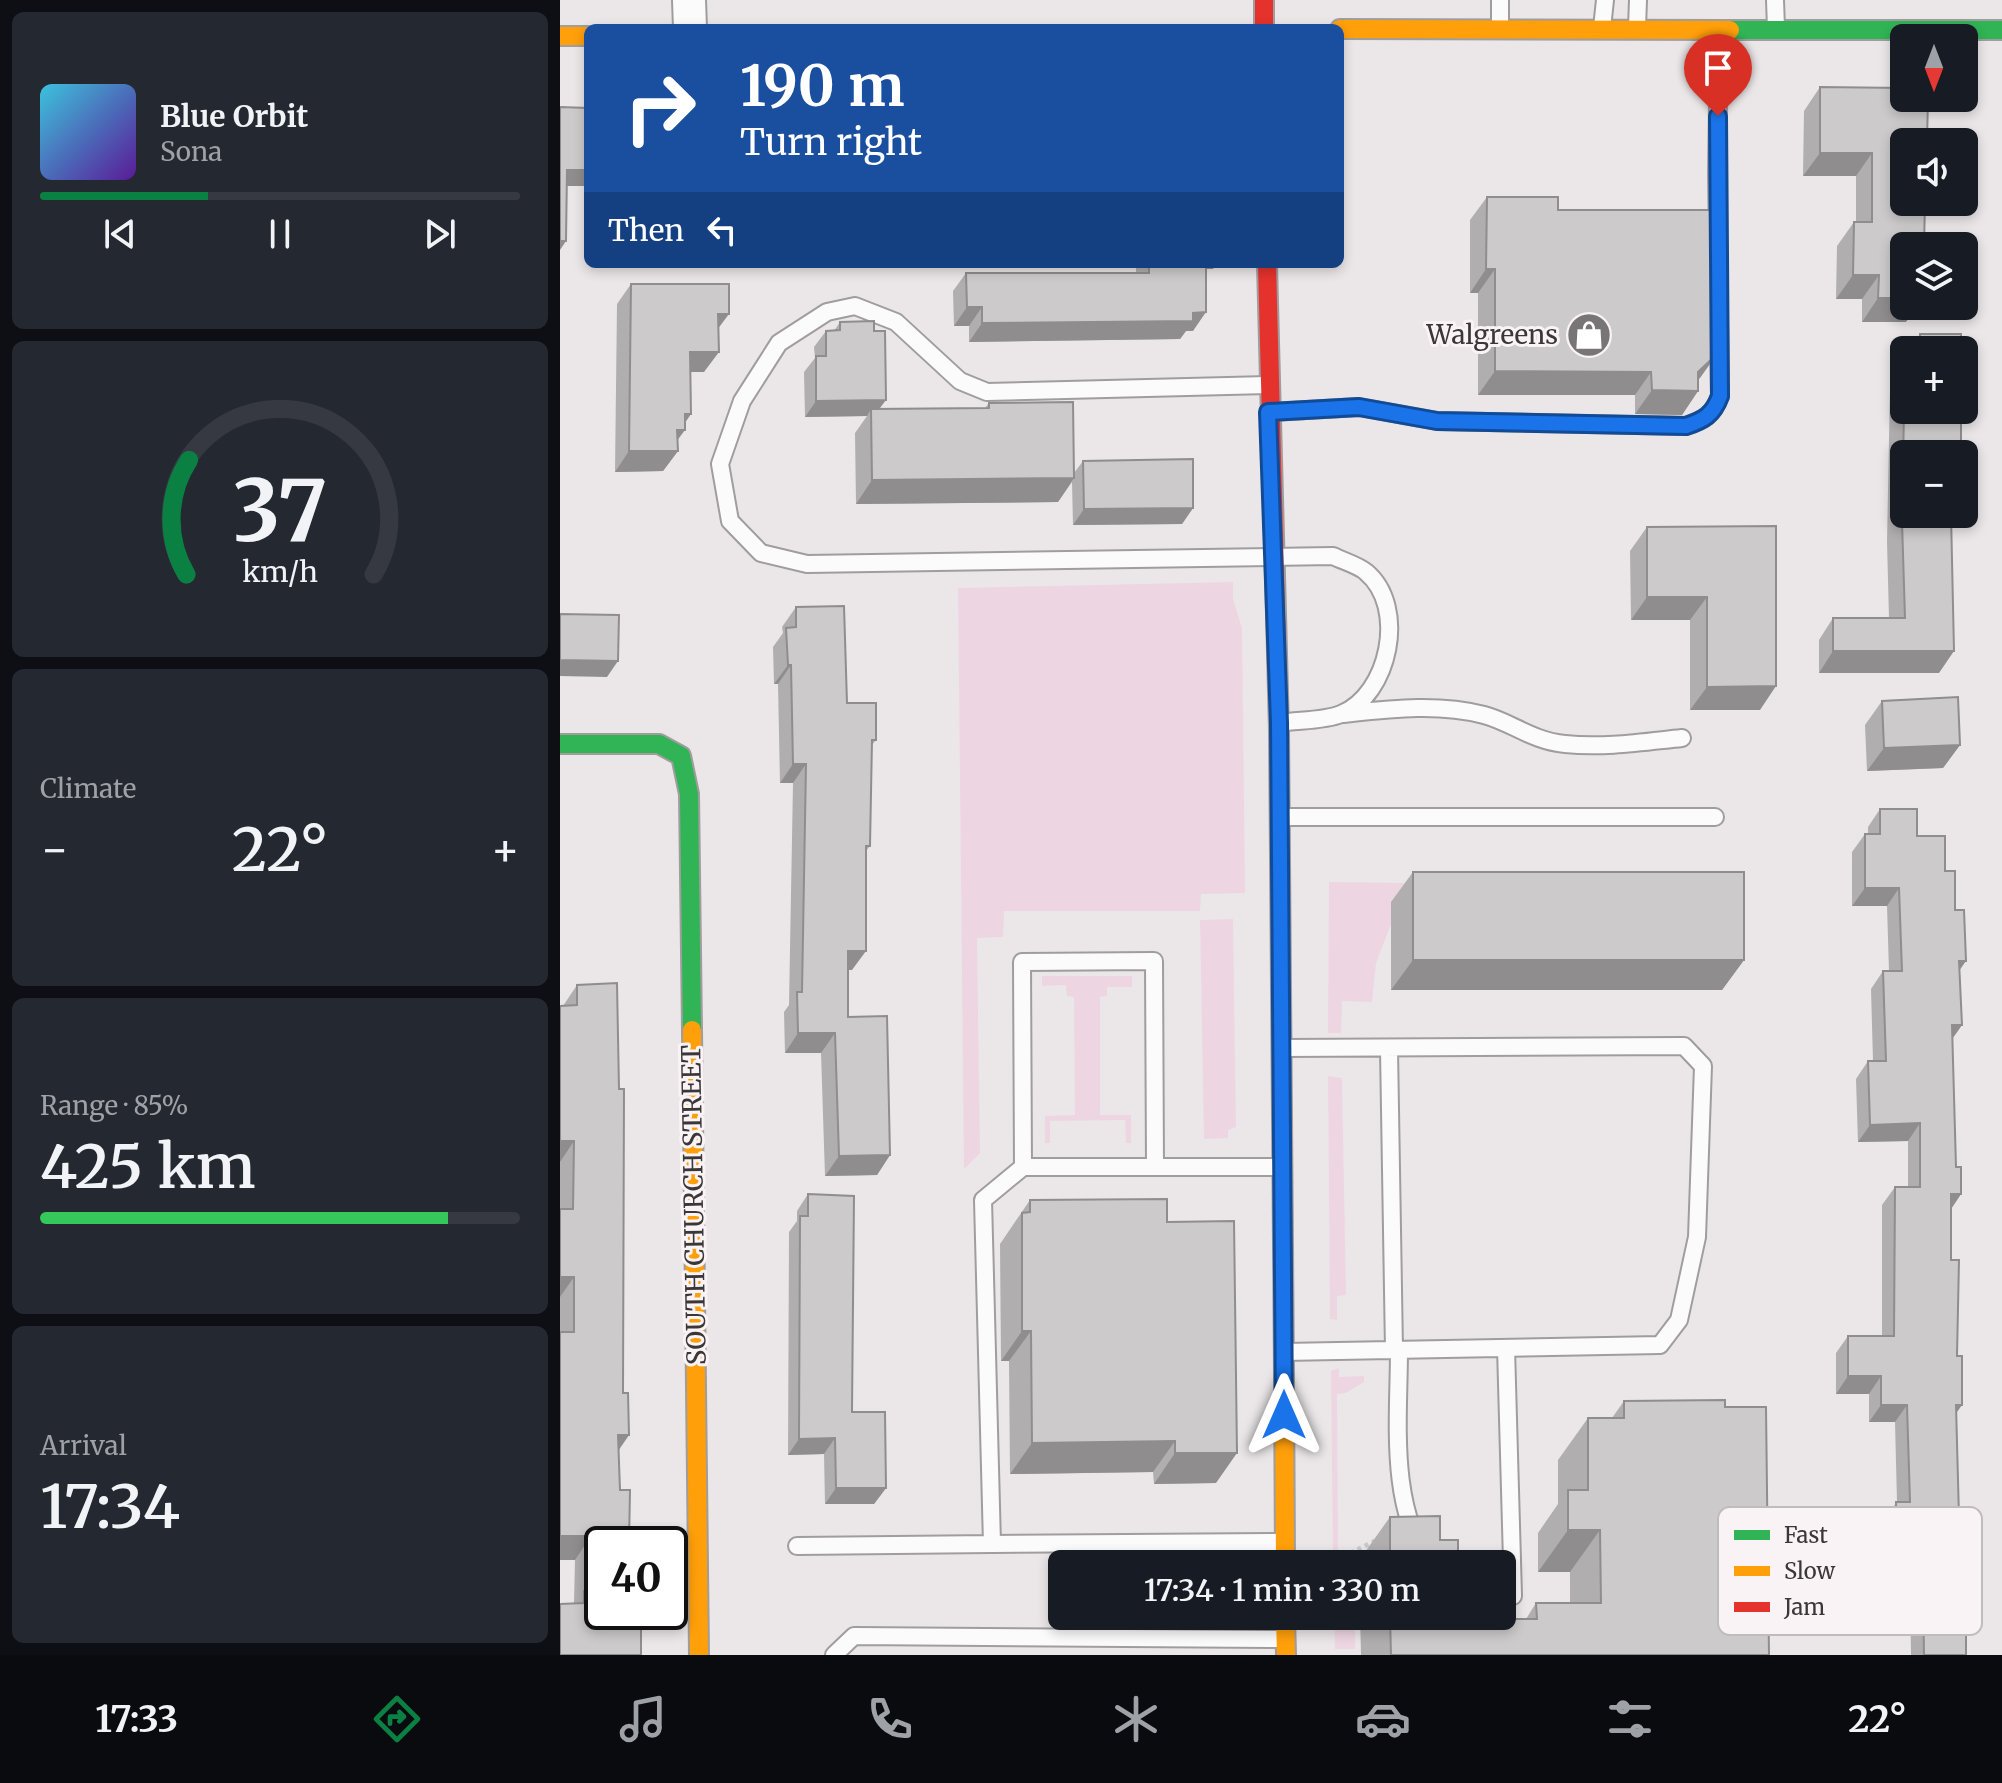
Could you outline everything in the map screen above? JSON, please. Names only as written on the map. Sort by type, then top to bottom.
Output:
[{"type":"street","points":[[689,0],[690,24]]},
{"type":"street","points":[[1264,0],[1264,24]]},
{"type":"street","points":[[1344,29],[2002,30]]},
{"type":"street","points":[[560,36],[584,36]]},
{"type":"street","points":[[1267,268],[1268,412],[1279,723],[1285,1550]]},
{"type":"street","name":"SOUTH CHURCH STREET","points":[[560,744],[659,744],[681,756],[689,794],[699,1655]]},
{"type":"lane","points":[[1500,0],[1500,29]]},
{"type":"lane","points":[[1602,29],[1605,0]]},
{"type":"lane","points":[[1637,29],[1638,0]]},
{"type":"lane","points":[[1775,0],[1776,29]]},
{"type":"lane","points":[[1268,412],[1359,407],[1437,421],[1686,426],[1703,421],[1715,410],[1720,396],[1717,173],[1720,30]]},
{"type":"lane","points":[[1268,385],[987,392],[960,381],[896,322],[855,306],[827,312],[779,343],[742,401],[720,464],[730,521],[761,553],[807,564],[1333,556],[1366,572],[1379,589],[1386,608],[1388,633],[1382,674],[1369,693],[1341,714]]},
{"type":"lane","points":[[1279,723],[1341,714],[1444,708],[1487,716],[1519,733],[1562,744],[1601,746],[1682,738]]},
{"type":"lane","points":[[1280,817],[1715,817]]},
{"type":"lane","points":[[1023,1167],[1022,962],[1139,961],[1154,961],[1155,1166]]},
{"type":"lane","points":[[1282,1048],[1684,1046],[1703,1066],[1697,1237],[1679,1320],[1660,1345],[1284,1352]]},
{"type":"lane","points":[[1389,1049],[1400,1488],[1425,1550]]},
{"type":"lane","points":[[992,1544],[983,1200],[1023,1167],[1283,1167]]},
{"type":"lane","points":[[1506,1348],[1512,1550]]},
{"type":"lane","points":[[797,1546],[1285,1542]]},
{"type":"lane","points":[[834,1655],[854,1636],[1286,1647]]},
{"type":"path","points":[[1358,1550],[1413,1523]]},
{"type":"shaded area","points":[[1233,582],[1233,599],[1242,628],[1245,893],[1201,894],[1200,911],[1004,911],[1003,937],[977,938],[980,1153],[964,1169],[958,588]]},
{"type":"shaded area","points":[[1329,882],[1407,883],[1376,963],[1372,1002],[1342,1001],[1341,1033],[1328,1033]]},
{"type":"shaded area","points":[[1233,919],[1236,1127],[1228,1130],[1228,1138],[1204,1139],[1200,920]]},
{"type":"shaded area","points":[[1042,976],[1132,976],[1132,987],[1107,987],[1107,996],[1100,997],[1100,1115],[1131,1115],[1131,1143],[1126,1143],[1125,1120],[1050,1121],[1050,1143],[1045,1143],[1045,1116],[1075,1115],[1074,997],[1067,996],[1066,985],[1042,986]]},
{"type":"shaded area","points":[[1328,1076],[1342,1078],[1346,1295],[1337,1296],[1337,1320],[1330,1319]]},
{"type":"shaded area","points":[[1339,1368],[1339,1377],[1364,1376],[1364,1382],[1346,1393],[1337,1394],[1338,1550],[1333,1550],[1331,1371]]},
{"type":"shaded area","points":[[1334,1630],[1355,1630],[1355,1649],[1335,1649]]},
{"type":"building","points":[[1820,87],[1890,88],[1890,112],[1928,112],[1927,128],[1890,128],[1890,216],[1925,216],[1924,232],[1890,232],[1890,298],[1878,298],[1879,275],[1853,275],[1854,222],[1872,222],[1872,153],[1820,153]]},
{"type":"building","points":[[560,107],[584,108],[584,170],[567,170],[566,241],[560,241]]},
{"type":"building","name":"Walgreens","points":[[1487,197],[1558,197],[1558,210],[1716,210],[1717,354],[1698,372],[1698,391],[1652,390],[1651,372],[1495,371],[1495,269],[1486,269]]},
{"type":"building","points":[[1149,268],[1206,268],[1206,312],[1193,313],[1193,321],[982,323],[982,307],[967,307],[966,273],[1149,273]]},
{"type":"building","points":[[631,284],[729,284],[729,314],[718,314],[719,352],[690,352],[691,414],[685,414],[685,430],[677,430],[678,451],[629,451]]},
{"type":"building","points":[[874,321],[874,331],[885,331],[886,400],[816,401],[816,356],[826,356],[826,331],[840,330],[840,322]]},
{"type":"building","points":[[1920,334],[1961,334],[1961,336]]},
{"type":"building","points":[[1073,402],[1074,478],[872,480],[871,409],[989,408],[989,403]]},
{"type":"building","points":[[1904,424],[1961,424],[1961,440],[1903,440]]},
{"type":"building","points":[[1193,459],[1193,508],[1084,509],[1083,461]]},
{"type":"building","points":[[1776,526],[1776,686],[1707,687],[1707,597],[1647,597],[1647,527]]},
{"type":"building","points":[[1902,528],[1951,528],[1954,651],[1833,651],[1833,618],[1905,618]]},
{"type":"building","points":[[844,606],[847,703],[876,703],[876,740],[872,740],[870,846],[866,846],[866,951],[848,951],[848,1017],[887,1016],[890,1155],[839,1156],[835,1033],[798,1033],[797,992],[802,992],[806,764],[793,764],[791,665],[788,665],[786,628],[796,627],[796,607]]},
{"type":"building","points":[[560,614],[619,615],[618,661],[560,660]]},
{"type":"building","points":[[1958,697],[1960,745],[1884,748],[1882,701]]},
{"type":"building","points":[[1880,809],[1917,809],[1917,836],[1945,836],[1945,871],[1955,871],[1955,910],[1964,910],[1966,961],[1959,961],[1962,1025],[1952,1025],[1956,1167],[1961,1167],[1961,1194],[1951,1194],[1951,1260],[1959,1260],[1957,1356],[1962,1356],[1962,1405],[1956,1405],[1959,1507],[1896,1507],[1896,1502],[1910,1502],[1907,1405],[1881,1405],[1881,1376],[1848,1376],[1848,1336],[1894,1336],[1895,1187],[1920,1187],[1920,1123],[1870,1125],[1868,1061],[1886,1061],[1883,971],[1902,971],[1899,888],[1865,888],[1865,834],[1880,834]]},
{"type":"building","points":[[1413,872],[1744,872],[1744,960],[1413,960]]},
{"type":"building","points":[[617,983],[619,1089],[624,1089],[623,1393],[628,1393],[629,1435],[618,1435],[620,1490],[630,1490],[629,1526],[584,1526],[584,1536],[560,1536],[560,1332],[574,1332],[574,1277],[560,1277],[560,1209],[573,1209],[574,1141],[560,1141],[560,1006],[577,1005],[577,985]]},
{"type":"building","points":[[808,1194],[854,1196],[852,1412],[885,1412],[886,1488],[836,1488],[835,1438],[799,1439],[800,1216],[808,1216]]},
{"type":"building","points":[[1167,1199],[1167,1222],[1234,1221],[1237,1453],[1175,1453],[1175,1441],[1032,1443],[1031,1331],[1022,1331],[1022,1213],[1030,1212],[1030,1200]]},
{"type":"building","points":[[1725,1400],[1725,1407],[1766,1407],[1767,1507],[1718,1507],[1718,1635],[1769,1635],[1769,1655],[1391,1655],[1390,1630],[1516,1630],[1516,1619],[1537,1619],[1536,1603],[1601,1603],[1600,1530],[1568,1530],[1568,1490],[1588,1490],[1588,1418],[1624,1418],[1624,1401]]},
{"type":"building","points":[[1440,1516],[1440,1540],[1458,1540],[1458,1550],[1390,1550],[1390,1517]]},
{"type":"building","points":[[584,1603],[584,1630],[641,1630],[641,1655],[560,1655],[560,1604]]},
{"type":"building","points":[[1924,1635],[1966,1635],[1966,1655],[1924,1655]]},
{"type":"traffic: fast","points":[[1730,30],[2002,30]]},
{"type":"traffic: fast","points":[[1279,731],[1284,1376]]},
{"type":"traffic: fast","points":[[560,744],[659,744],[681,756],[689,794],[692,1030]]},
{"type":"traffic: slow","points":[[1344,29],[1730,30]]},
{"type":"traffic: slow","points":[[560,36],[584,36]]},
{"type":"traffic: slow","points":[[692,1030],[699,1655]]},
{"type":"traffic: slow","points":[[1284,1376],[1285,1550]]},
{"type":"traffic: slow","points":[[1285,1630],[1286,1655]]},
{"type":"traffic: jam","points":[[1264,0],[1264,24]]},
{"type":"traffic: jam","points":[[1267,268],[1279,731]]},
{"type":"place","name":"Walgreens","points":[[1589,335]]},
{"type":"route","points":[[1284,1415],[1279,723],[1268,412],[1359,407],[1437,421],[1686,426],[1703,421],[1715,410],[1720,396],[1718,116]]}]
